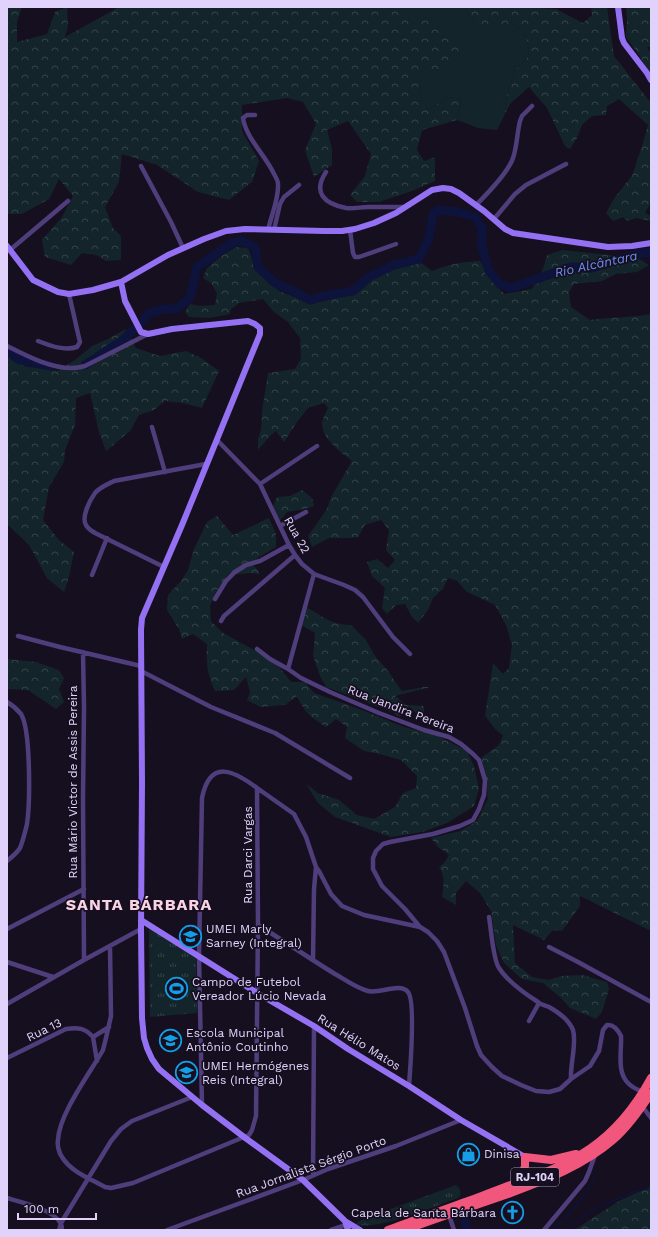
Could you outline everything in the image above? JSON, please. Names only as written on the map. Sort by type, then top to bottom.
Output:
[{"type":"highway","name":"RJ-104","points":[[405,1230],[536,1183],[569,1169],[596,1154],[623,1130],[642,1106],[651,1078]]},
{"type":"highway","name":"RJ-104","points":[[388,1230],[505,1187],[520,1183],[557,1168],[600,1142],[614,1129],[647,1092]]},
{"type":"highway","points":[[520,1183],[525,1166],[525,1157],[551,1160],[587,1150]]},
{"type":"street","points":[[618,7],[624,43],[651,80]]},
{"type":"street","points":[[476,205],[495,185],[510,164],[513,158],[520,121],[522,116],[532,106]]},
{"type":"street","points":[[255,116],[248,115],[243,118],[244,123],[278,182],[271,230]]},
{"type":"street","points":[[494,219],[515,194],[526,185],[566,164]]},
{"type":"street","points":[[142,166],[183,248]]},
{"type":"street","points":[[326,172],[322,178],[320,191],[322,196],[329,203],[348,208],[406,207]]},
{"type":"street","points":[[271,230],[284,197],[299,185]]},
{"type":"street","points":[[68,201],[9,248],[33,280],[58,292],[69,294],[93,290],[122,282],[168,255],[226,231],[245,229],[324,231],[350,230],[374,223],[396,213],[432,190],[443,188],[451,189],[459,193],[513,233],[608,247],[632,246],[651,243]]},
{"type":"street","points":[[350,230],[353,253],[355,257],[359,257],[396,244]]},
{"type":"street","points":[[122,282],[124,301],[139,330],[148,334]]},
{"type":"street","points":[[38,341],[58,348],[77,347],[80,342],[69,294]]},
{"type":"street","points":[[7,346],[47,363],[60,367],[73,368],[85,366],[148,334],[172,329],[237,322],[256,324],[260,328],[257,343],[142,618],[141,930],[142,1018],[144,1038],[152,1059],[159,1069],[202,1105],[303,1180],[346,1225],[360,1230]]},
{"type":"street","points":[[152,427],[165,472]]},
{"type":"street","name":"Rua 22","points":[[217,440],[260,484],[289,545],[302,564],[314,574],[355,590],[364,597],[394,637],[410,654]]},
{"type":"street","points":[[260,484],[317,446]]},
{"type":"street","points":[[164,567],[95,533],[88,528],[84,519],[86,510],[95,493],[114,481],[206,464]]},
{"type":"street","points":[[280,526],[306,512]]},
{"type":"street","points":[[92,575],[107,538]]},
{"type":"street","points":[[215,599],[226,581],[235,572],[246,565],[260,561],[289,545]]},
{"type":"street","points":[[221,621],[224,616],[295,555]]},
{"type":"street","points":[[288,669],[314,574]]},
{"type":"street","points":[[18,636],[83,652],[141,669],[211,708],[275,733],[350,778]]},
{"type":"street","name":"Rua Jandira Pereira","points":[[257,649],[270,659],[302,678],[330,692],[378,713],[449,738],[461,744],[478,760],[485,780],[484,795],[473,820],[460,826],[433,834],[383,844],[376,851],[373,858],[373,869],[382,886],[405,909],[420,927],[428,932],[437,941],[444,952],[466,1008],[481,1055],[502,1076],[521,1085],[536,1090],[549,1092],[560,1089],[571,1079],[590,1066],[598,1051],[603,1030],[607,1025],[610,1025],[613,1026],[622,1036],[621,1068],[624,1079],[629,1084],[647,1092]]},
{"type":"street","name":"Rua Mário Victor de Assis Pereira","points":[[83,652],[84,960]]},
{"type":"street","points":[[7,702],[12,704],[21,714],[26,729],[29,786],[27,824],[19,849],[7,861]]},
{"type":"street","points":[[202,1105],[199,956],[202,798],[208,781],[214,774],[223,772],[234,773],[294,814],[306,836],[316,867],[330,894],[342,906],[364,915],[420,927]]},
{"type":"street","name":"Rua Darci Vargas","points":[[244,1137],[252,1130],[256,1116],[258,788]]},
{"type":"street","points":[[313,960],[314,889],[316,867]]},
{"type":"street","points":[[7,930],[84,889]]},
{"type":"street","points":[[489,917],[498,967],[519,989],[539,1003],[559,1013],[568,1022],[573,1030],[574,1045],[571,1064],[571,1079]]},
{"type":"street","name":"Rua Hélio Matos","points":[[141,920],[257,993],[314,1026],[461,1120],[525,1157]]},
{"type":"street","points":[[258,925],[313,960],[367,991],[374,992],[398,988],[404,989],[408,992],[411,997],[412,1014],[409,1086]]},
{"type":"street","points":[[7,1004],[53,977],[141,930]]},
{"type":"street","points":[[110,946],[109,1027],[103,1050],[62,1119],[58,1140],[62,1158],[72,1168],[108,1188],[132,1183],[244,1137]]},
{"type":"street","points":[[549,947],[651,1002]]},
{"type":"street","points":[[7,962],[53,977]]},
{"type":"street","points":[[529,1021],[539,1003]]},
{"type":"street","points":[[314,1026],[314,1175]]},
{"type":"street","points":[[96,1061],[93,1037],[109,1027]]},
{"type":"street","name":"Rua 13","points":[[7,1058],[66,1029],[81,1028],[88,1031],[93,1037]]},
{"type":"street","points":[[59,1230],[61,1223],[111,1141],[121,1129],[132,1121],[192,1097]]},
{"type":"street","points":[[642,1106],[651,1118]]},
{"type":"street","name":"Rua Jornalista Sérgio Porto","points":[[167,1230],[396,1146],[461,1120]]},
{"type":"street","points":[[544,1230],[585,1181],[596,1154]]},
{"type":"street","points":[[7,1198],[46,1211],[56,1217],[61,1223],[62,1230]]},
{"type":"street","points":[[449,1215],[454,1230]]},
{"type":"street","points":[[331,1230],[346,1225]]},
{"type":"green space","points":[[7,7],[22,7],[17,22],[17,42],[47,34],[55,12],[67,7],[68,27],[65,37],[119,7],[394,7],[432,23],[464,54],[444,70],[422,72],[420,97],[429,110],[448,97],[461,99],[457,120],[422,130],[417,150],[424,161],[435,157],[435,181],[412,191],[379,202],[357,202],[350,195],[365,176],[371,154],[348,121],[327,130],[332,149],[332,165],[314,177],[305,150],[316,124],[303,102],[287,98],[242,105],[242,131],[259,161],[252,182],[229,200],[198,192],[157,165],[122,154],[119,182],[105,207],[113,228],[121,236],[121,260],[106,261],[96,255],[82,253],[71,265],[45,257],[42,240],[62,217],[73,196],[59,179],[49,199],[22,214],[7,214]]},
{"type":"green space","points":[[394,7],[465,7],[476,26],[511,22],[526,36],[529,56],[514,72],[507,96],[504,116],[497,130],[478,128],[457,120],[461,99],[448,97],[429,110],[420,97],[422,71],[444,70]]},
{"type":"green space","points":[[465,7],[537,7],[556,9],[583,23],[592,15],[591,7],[607,7],[614,56],[651,103],[651,202],[645,213],[651,216],[651,221],[636,218],[628,221],[623,217],[613,221],[606,213],[615,197],[632,176],[648,125],[619,99],[607,106],[606,115],[592,116],[582,125],[577,138],[570,149],[565,146],[547,108],[529,87],[510,104],[504,116],[507,96],[514,72],[529,56],[526,36],[511,22],[504,26],[476,26]]},
{"type":"green space","points":[[626,7],[651,7],[651,47],[647,47],[651,54],[651,77],[639,55],[626,37]]},
{"type":"green space","points":[[236,247],[248,248],[255,267],[262,276],[279,291],[312,304],[357,293],[375,277],[393,269],[420,262],[432,271],[455,264],[480,261],[494,283],[505,294],[532,289],[543,269],[547,255],[562,250],[638,258],[649,265],[637,272],[616,274],[602,281],[574,284],[569,292],[571,307],[590,320],[651,314],[651,927],[649,930],[580,896],[580,906],[562,931],[553,930],[544,940],[513,925],[515,963],[532,977],[548,980],[562,976],[582,975],[607,982],[609,989],[602,1012],[596,1019],[570,1008],[561,998],[543,983],[522,979],[504,963],[496,945],[491,911],[480,893],[466,881],[456,893],[456,905],[442,897],[443,874],[439,867],[444,863],[449,855],[438,847],[431,838],[460,831],[477,821],[488,799],[486,776],[481,758],[499,745],[503,735],[496,730],[485,716],[493,663],[503,674],[509,668],[512,645],[506,625],[495,605],[467,592],[457,581],[448,578],[443,589],[433,598],[428,610],[418,623],[412,617],[405,604],[396,605],[387,614],[382,608],[385,588],[372,576],[367,562],[377,559],[388,568],[395,560],[386,550],[389,530],[381,520],[365,525],[358,537],[329,538],[312,547],[308,536],[327,509],[331,497],[352,461],[332,444],[325,434],[322,422],[328,408],[324,403],[308,408],[284,442],[276,431],[258,450],[258,439],[261,430],[262,411],[268,373],[295,369],[301,359],[300,338],[288,322],[274,312],[263,299],[239,303],[231,309],[230,314],[209,318],[189,317],[185,312],[190,304],[200,306],[215,305],[217,293],[211,283],[203,278],[207,268]]},
{"type":"green space","points":[[126,329],[136,348],[160,356],[186,351],[201,358],[219,371],[202,408],[183,403],[165,401],[154,410],[139,415],[130,431],[106,451],[99,432],[90,393],[76,398],[75,425],[65,450],[64,462],[49,487],[43,520],[59,540],[74,552],[69,577],[64,592],[47,578],[29,545],[7,524],[7,355],[24,366],[57,371],[75,360],[92,346]]},
{"type":"green space","points":[[302,490],[312,498],[314,506],[287,512],[279,522],[273,506],[277,497],[290,496]]},
{"type":"green space","points":[[217,516],[233,535],[269,518],[276,534],[276,547],[256,559],[253,564],[260,574],[251,573],[228,575],[216,592],[210,606],[211,621],[223,633],[258,652],[280,668],[291,682],[305,682],[314,693],[404,727],[436,735],[467,751],[474,766],[479,789],[474,806],[447,823],[422,832],[391,837],[335,817],[318,803],[306,784],[318,793],[339,800],[357,815],[374,819],[395,807],[403,793],[416,788],[417,776],[401,760],[364,751],[345,738],[347,727],[336,719],[326,727],[309,714],[297,696],[285,705],[261,707],[247,700],[250,692],[246,677],[234,690],[215,691],[210,679],[208,668],[207,644],[193,634],[182,639],[179,629],[167,610],[168,595],[181,581],[188,570],[194,549],[207,522]]},
{"type":"green space","points":[[307,608],[332,622],[351,625],[366,640],[375,656],[402,691],[431,687],[395,696],[406,705],[424,706],[424,714],[418,715],[411,708],[396,703],[401,718],[393,712],[326,687],[320,676],[313,656],[315,633],[301,625]]},
{"type":"green space","points":[[7,659],[36,662],[59,670],[64,678],[59,689],[64,702],[56,709],[28,690],[7,689]]},
{"type":"green space","points":[[149,928],[196,958],[197,1013],[150,1017]]},
{"type":"green space","points":[[456,1185],[460,1191],[460,1196],[458,1198],[394,1221],[368,1225],[357,1225],[356,1223],[366,1218]]},
{"type":"green space","points":[[651,1186],[651,1230],[574,1230],[619,1201]]},
{"type":"waterway","name":"Rio Alcântara","points":[[85,365],[123,340],[150,313],[164,309],[176,309],[190,298],[197,267],[232,243],[242,241],[255,247],[258,267],[275,283],[310,300],[328,295],[353,291],[369,277],[394,265],[419,259],[429,238],[433,214],[438,210],[458,212],[475,217],[482,228],[482,247],[489,271],[500,284],[511,288],[571,267],[592,268],[632,255],[649,252],[651,254]]},
{"type":"waterway","name":"Rio Alcântara","points":[[7,351],[18,359],[51,366]]},
{"type":"waterway","points":[[552,1230],[571,1212],[587,1191],[595,1177]]},
{"type":"waterway","points":[[566,1230],[592,1210],[634,1192],[651,1188]]},
{"type":"waterway","points":[[465,1217],[466,1230]]},
{"type":"place","name":"UMEI Marly Sarney (Integral)","points":[[190,936]]},
{"type":"place","name":"Campo de Futebol Vereador Lúcio Nevada","points":[[177,989]]},
{"type":"place","name":"Escola Municipal Antônio Coutinho","points":[[171,1040]]},
{"type":"place","name":"UMEI Hermógenes Reis (Integral)","points":[[187,1073]]},
{"type":"place","name":"Dinisa","points":[[468,1154]]},
{"type":"place","name":"Capela de Santa Bárbara","points":[[512,1213]]},
{"type":"district","name":"SANTA BÁRBARA","points":[[139,904]]}]
